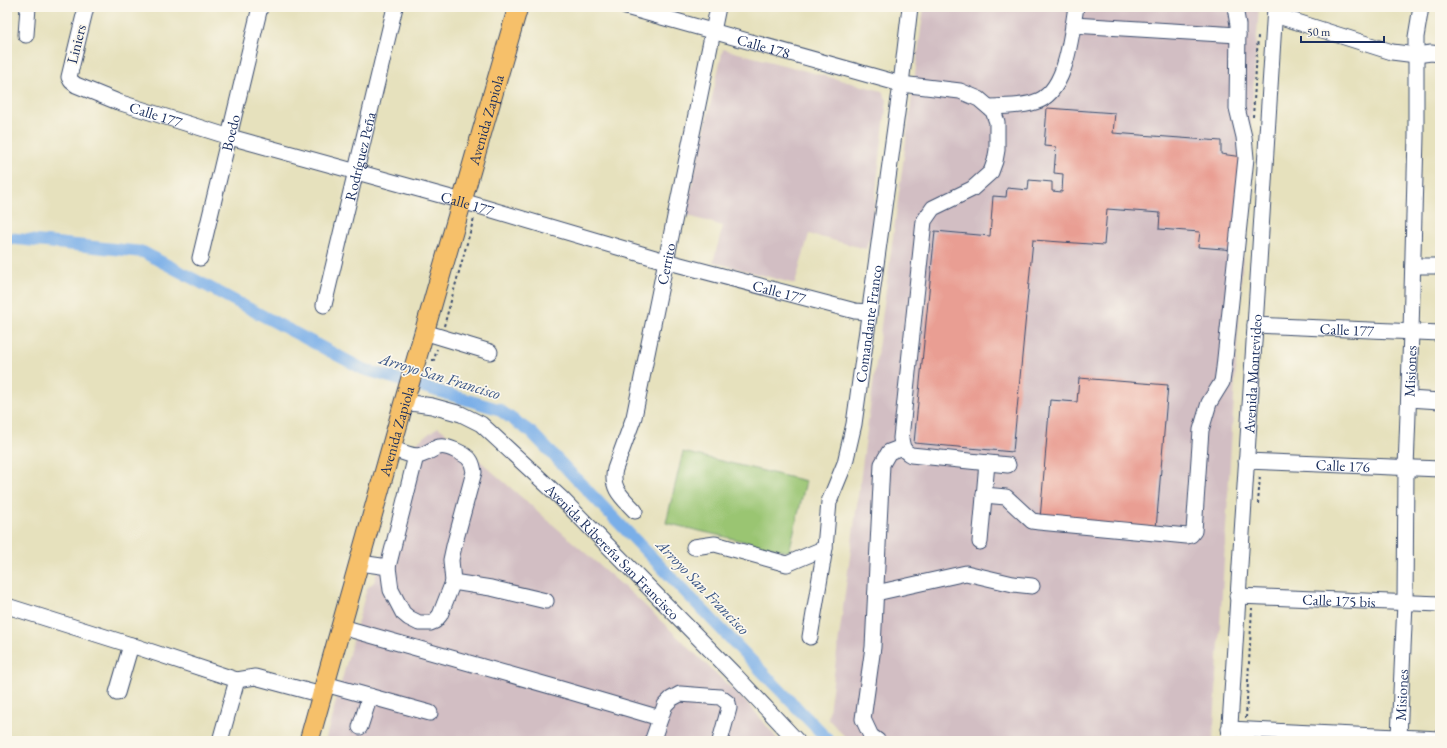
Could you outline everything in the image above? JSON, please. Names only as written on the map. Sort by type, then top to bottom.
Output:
[{"type":"main road","name":"Avenida Zapiola","points":[[309,741],[415,363],[518,7]]},
{"type":"street","points":[[26,35],[28,7]]},
{"type":"street","name":"Liniers","points":[[71,81],[69,71],[86,7]]},
{"type":"street","name":"Boedo","points":[[200,258],[230,138],[260,7]]},
{"type":"street","name":"Rodríguez Peña","points":[[324,305],[395,7]]},
{"type":"street","name":"Calle 178","points":[[626,7],[901,84],[960,91],[979,99],[989,107]]},
{"type":"street","name":"Cerrito","points":[[636,512],[615,488],[613,476],[634,417],[718,7]]},
{"type":"street","name":"Comandante Franco","points":[[810,637],[825,548],[829,502],[845,463],[854,424],[901,84],[910,7]]},
{"type":"street","points":[[989,107],[1026,105],[1037,102],[1046,96],[1062,74],[1066,63],[1076,7]]},
{"type":"street","points":[[984,495],[1006,497],[1032,521],[1187,536],[1191,535],[1194,531],[1201,430],[1209,403],[1222,382],[1224,368],[1246,158],[1244,137],[1237,108],[1238,25],[1235,7]]},
{"type":"street","name":"Misiones","points":[[1399,737],[1405,603],[1406,468],[1412,332],[1416,136],[1416,37],[1421,7]]},
{"type":"street","points":[[1275,11],[1392,52],[1416,55],[1431,53],[1440,54]]},
{"type":"street","name":"Avenida Montevideo","points":[[1229,735],[1275,11]]},
{"type":"street","points":[[1073,25],[1238,35]]},
{"type":"street","name":"Calle 177","points":[[71,81],[76,85],[118,102],[230,138],[356,173],[462,200],[665,260],[855,311],[869,312]]},
{"type":"street","points":[[989,107],[997,122],[997,150],[991,172],[972,188],[933,208],[924,221],[902,447],[906,453],[911,455],[1008,466]]},
{"type":"street","points":[[1413,266],[1440,266]]},
{"type":"street","name":"Calle 177","points":[[1255,326],[1440,333]]},
{"type":"street","points":[[424,332],[490,352]]},
{"type":"street","name":"Avenida Ribereña San Francisco","points":[[406,397],[470,417],[486,428],[566,504],[736,675],[797,741]]},
{"type":"street","points":[[1409,399],[1440,400]]},
{"type":"street","points":[[391,448],[416,456],[422,455],[440,446],[446,447],[463,454],[470,459],[473,465],[474,472],[451,560],[453,582],[440,615],[435,621],[430,623],[419,623],[409,618],[397,603],[392,590],[388,567],[416,456]]},
{"type":"street","points":[[878,741],[872,736],[863,719],[873,647],[882,464],[889,452],[902,447]]},
{"type":"street","name":"Calle 176","points":[[1246,461],[1440,469]]},
{"type":"street","points":[[980,542],[987,463]]},
{"type":"street","points":[[694,547],[715,544],[787,564],[825,548]]},
{"type":"street","points":[[360,563],[388,567]]},
{"type":"street","points":[[876,593],[966,573],[1013,584],[1032,586]]},
{"type":"street","points":[[453,582],[491,588],[546,601]]},
{"type":"street","name":"Calle 175 bis","points":[[1237,596],[1440,604]]},
{"type":"street","points":[[8,609],[132,645],[237,680],[255,677],[323,690],[370,696],[430,713]]},
{"type":"street","points":[[342,627],[660,718]]},
{"type":"street","points":[[117,693],[132,645]]},
{"type":"street","points":[[220,741],[237,680]]},
{"type":"street","points":[[654,741],[653,738],[665,705],[671,699],[680,694],[720,697],[728,703],[730,708],[720,741]]},
{"type":"street","points":[[360,726],[370,696]]},
{"type":"street","points":[[1229,735],[1399,737],[1440,739]]},
{"type":"shaded area","points":[[924,7],[1259,7],[1213,741],[849,741],[828,719]]},
{"type":"shaded area","points":[[723,49],[882,91],[887,100],[871,233],[866,249],[809,234],[795,284],[713,262],[723,226],[685,215]]},
{"type":"shaded area","points":[[438,427],[464,447],[637,598],[752,708],[779,741],[325,741],[367,588],[374,582],[416,443]]},
{"type":"green space","points":[[683,452],[806,481],[789,552],[666,523]]},
{"type":"building","points":[[1047,108],[1115,113],[1113,133],[1221,141],[1221,154],[1242,157],[1235,250],[1198,247],[1200,232],[1159,229],[1160,213],[1107,209],[1104,245],[1033,240],[1013,452],[914,443],[935,231],[990,236],[993,196],[1006,197],[1007,188],[1028,190],[1029,180],[1052,182],[1052,191],[1062,192],[1063,174],[1054,173],[1056,147],[1044,146]]},
{"type":"building","points":[[1079,378],[1168,385],[1156,529],[1040,519],[1050,400],[1077,402]]},
{"type":"waterway","name":"Arroyo San Francisco","points":[[7,238],[143,252],[363,369],[498,409],[532,433],[829,741]]}]
